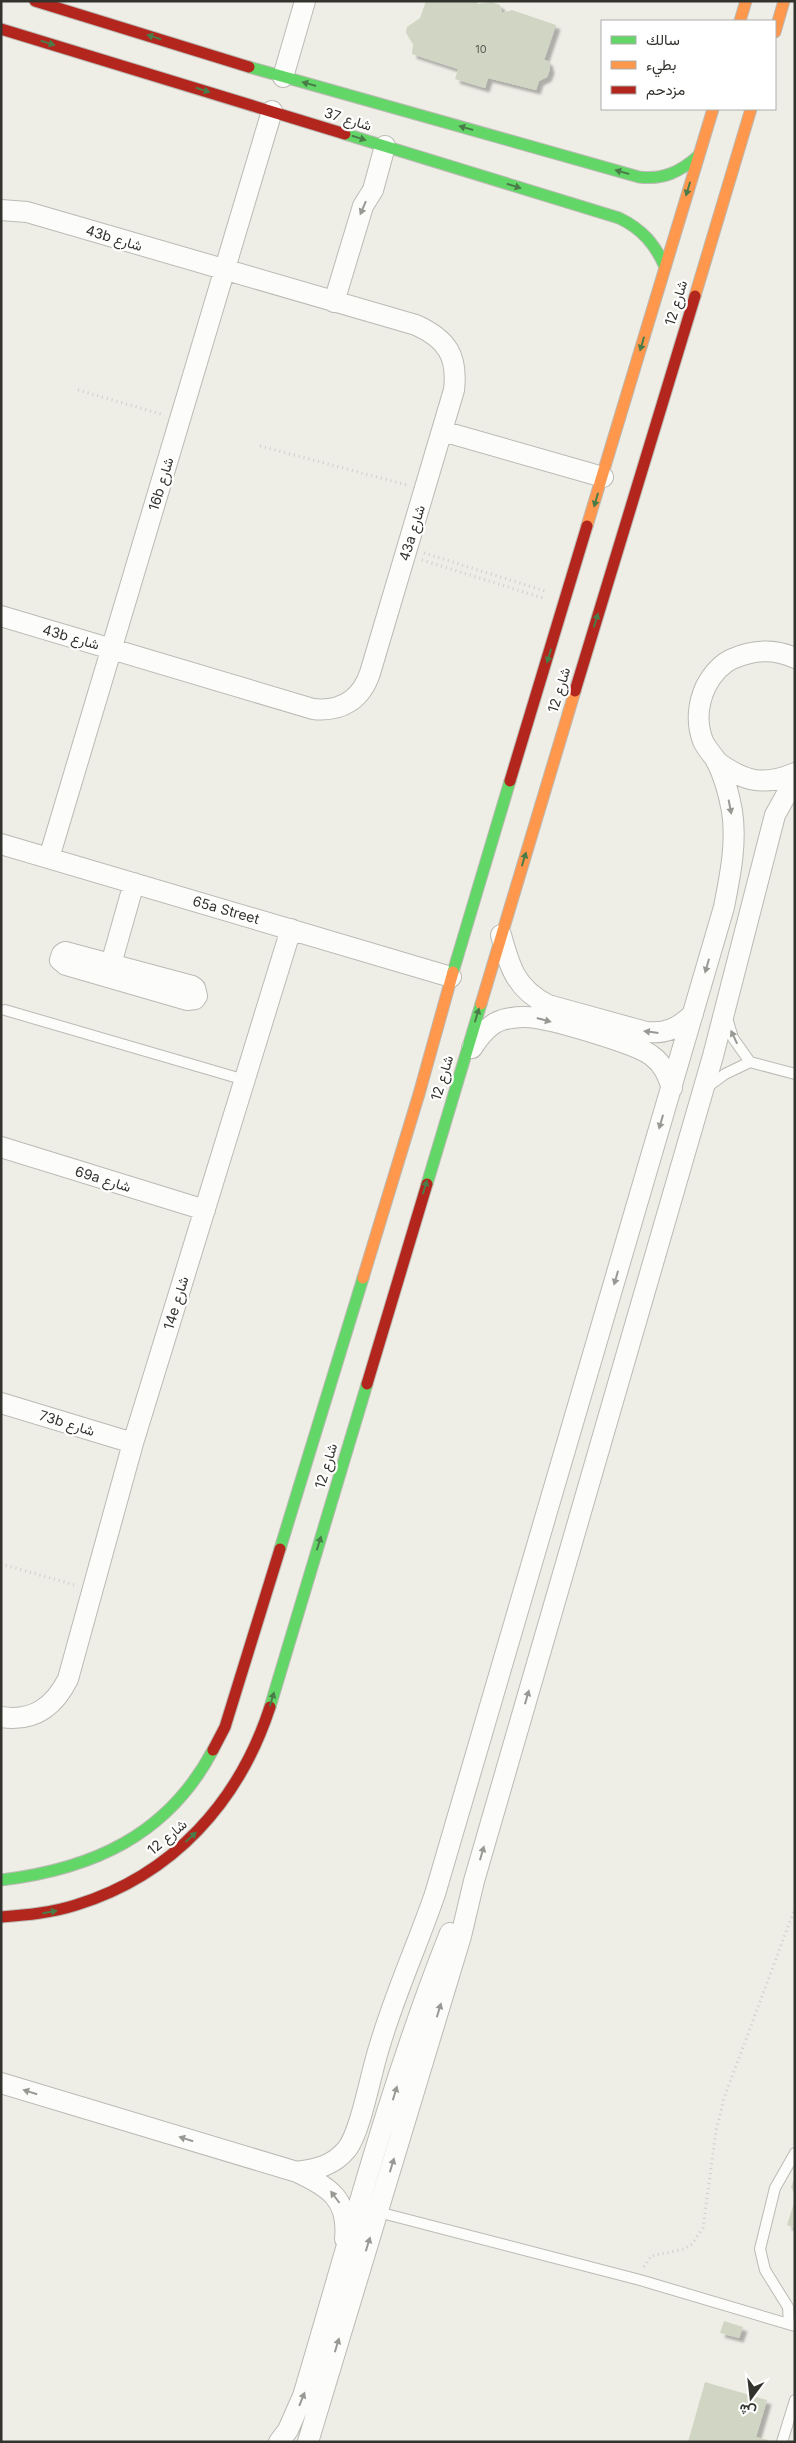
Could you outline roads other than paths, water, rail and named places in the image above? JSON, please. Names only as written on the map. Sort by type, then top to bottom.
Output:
[{"type":"street","name":"شارع 37","points":[[35,1],[283,77],[639,177],[671,176],[681,171],[698,156]]},
{"type":"street","points":[[283,77],[305,1]]},
{"type":"street","points":[[740,20],[746,1]]},
{"type":"street","points":[[776,29],[784,1]]},
{"type":"street","name":"شارع 37","points":[[1,29],[272,111],[630,223],[640,229],[655,245],[665,267]]},
{"type":"street","name":"شارع 12","points":[[1,1880],[48,1875],[74,1868],[122,1846],[144,1831],[171,1808],[200,1774],[214,1751],[238,1690],[419,1094],[451,977],[713,110]]},
{"type":"street","name":"شارع 12","points":[[6,1919],[50,1912],[77,1905],[138,1878],[192,1836],[224,1801],[247,1764],[263,1727],[462,1062],[751,110]]},
{"type":"street","name":"16b شارع","points":[[49,858],[272,111]]},
{"type":"street","points":[[334,302],[362,206],[373,190],[385,146]]},
{"type":"street","name":"43b شارع","points":[[1,210],[26,212],[225,271]]},
{"type":"street","name":"43a شارع","points":[[112,649],[313,709],[338,709],[359,695],[366,685],[442,431],[454,390],[456,373],[452,357],[444,343],[432,332],[416,325],[225,271]]},
{"type":"street","points":[[442,431],[603,477]]},
{"type":"street","name":"43b شارع","points":[[1,616],[112,649]]},
{"type":"street","points":[[297,2172],[323,2168],[337,2160],[348,2148],[379,2046],[435,1894],[724,906],[734,842],[732,813],[726,784],[716,761],[704,742],[698,719],[701,697],[711,676],[728,661],[749,652],[771,651],[795,658]]},
{"type":"street","points":[[716,761],[734,774],[756,781],[779,780],[795,773]]},
{"type":"street","points":[[308,2442],[461,1936],[474,1881],[726,1009],[775,815],[795,779]]},
{"type":"street","name":"65a Street","points":[[1,844],[451,977]]},
{"type":"street","points":[[111,964],[134,883]]},
{"type":"street","name":"14e شارع","points":[[1,1717],[20,1718],[36,1714],[50,1706],[60,1694],[68,1679],[133,1443],[291,929]]},
{"type":"street","points":[[501,935],[513,974],[523,988],[534,998],[548,1005],[646,1032],[661,1033],[673,1030],[693,1014]]},
{"type":"street","points":[[69,952],[111,964],[192,986],[196,988],[197,996],[195,999],[187,1000],[66,965],[60,960],[60,957],[62,954],[69,952]]},
{"type":"street","points":[[462,1062],[488,1028],[500,1020],[518,1017],[536,1018],[643,1050],[661,1064],[672,1088]]},
{"type":"street","points":[[419,1094],[420,1132]]},
{"type":"street","name":"69a شارع","points":[[1,1147],[205,1210]]},
{"type":"street","points":[[399,1227],[411,1234]]},
{"type":"street","points":[[351,1314],[360,1318],[362,1322]]},
{"type":"street","points":[[350,1400],[355,1422]]},
{"type":"street","name":"73b شارع","points":[[1,1403],[133,1443]]},
{"type":"street","points":[[279,2442],[288,2430],[303,2396],[430,1982],[457,1915],[474,1881]]},
{"type":"street","points":[[1,2083],[297,2172],[320,2183],[335,2195],[343,2209],[346,2228],[344,2261]]},
{"type":"lane","points":[[726,1009],[733,1038],[750,1062],[795,1074]]},
{"type":"lane","points":[[5,1010],[244,1080]]},
{"type":"lane","points":[[702,1091],[725,1074],[750,1062]]},
{"type":"lane","points":[[378,2212],[640,2280],[792,2325],[788,2307],[765,2270],[760,2249],[776,2188],[794,2155]]},
{"type":"lane","points":[[782,2442],[795,2400]]}]
